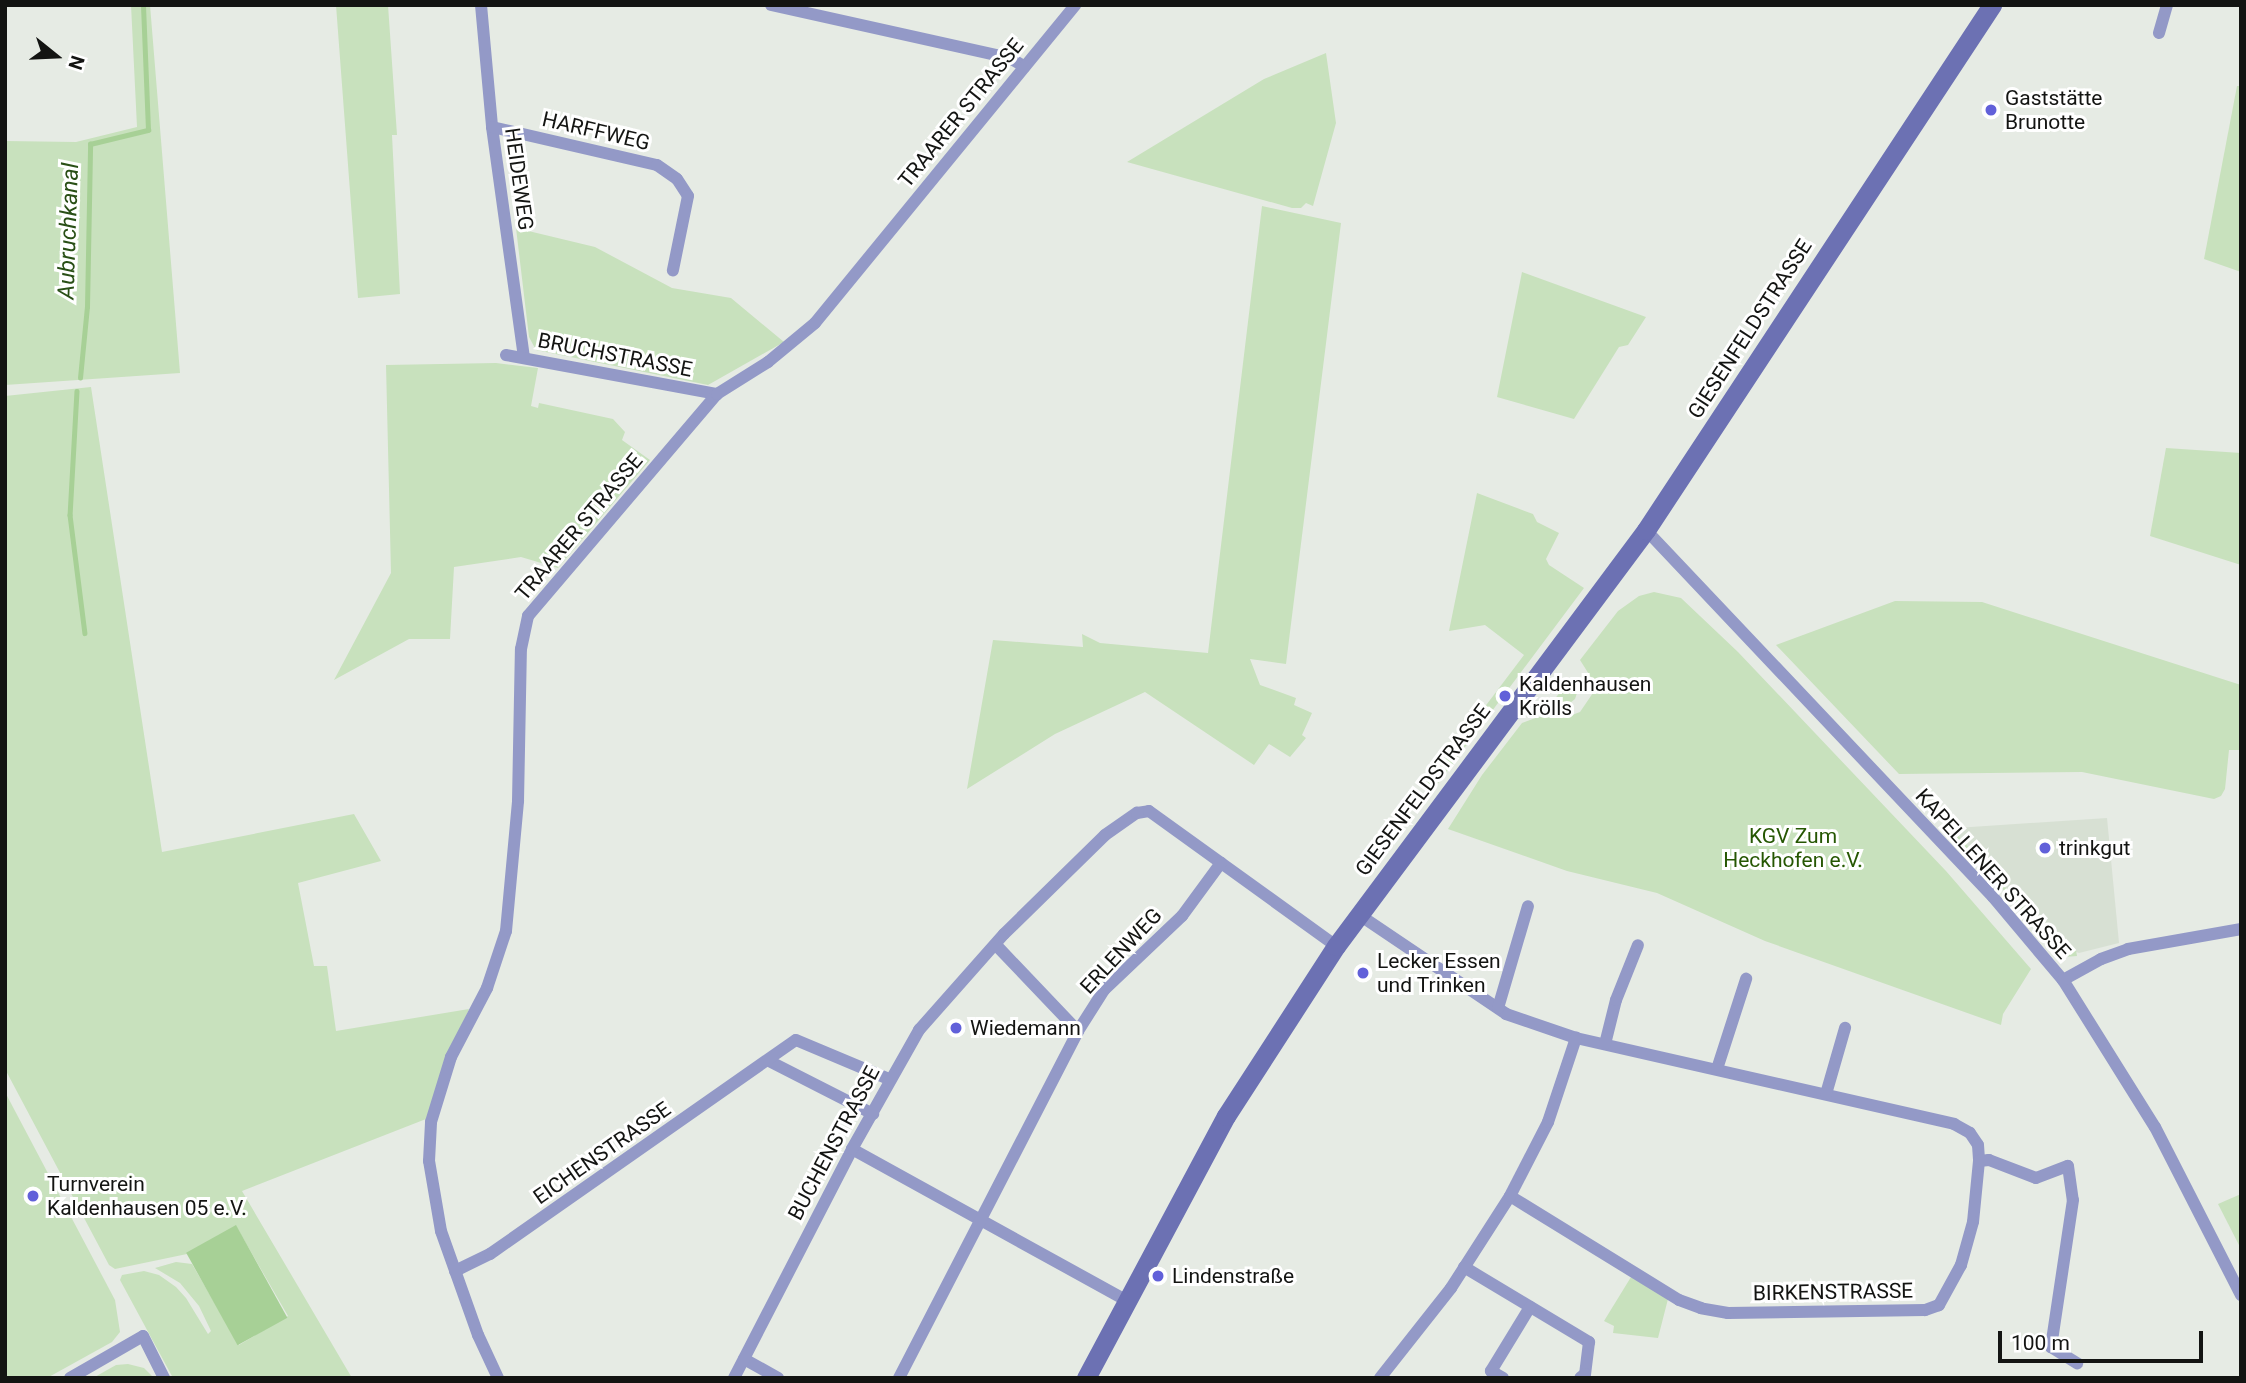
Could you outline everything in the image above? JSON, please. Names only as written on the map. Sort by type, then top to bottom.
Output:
[{"type":"main road","name":"GIESENFELDSTRASSE","points":[[1086,1378],[1226,1116],[1336,946],[1646,530],[1992,5]]},
{"type":"street","name":"HEIDEWEG","points":[[481,5],[492,127],[524,357]]},
{"type":"street","points":[[771,5],[1010,58],[1024,67]]},
{"type":"street","name":"TRAARER STRASSE","points":[[498,1378],[441,1231],[429,1161],[431,1122],[450,1057],[487,988],[506,931],[518,801],[521,649],[528,616],[717,394],[768,362],[816,323],[1075,5]]},
{"type":"street","points":[[2159,33],[2167,5]]},
{"type":"street","name":"HARFFWEG","points":[[492,127],[657,165],[677,179],[688,196],[673,270]]},
{"type":"street","name":"BRUCHSTRASSE","points":[[506,355],[717,394]]},
{"type":"street","name":"KAPELLENER STRASSE","points":[[1646,530],[1993,897],[2063,980],[2155,1127],[2241,1295]]},
{"type":"street","name":"BUCHENSTRASSE","points":[[734,1378],[889,1079],[919,1030],[996,945],[1105,835],[1137,813],[1149,811],[1336,946]]},
{"type":"street","name":"ERLENWEG","points":[[899,1378],[1078,1031],[1104,990],[1182,916],[1222,863]]},
{"type":"street","points":[[1498,1008],[1528,905]]},
{"type":"street","name":"BIRKENSTRASSE","points":[[1358,914],[1498,1008],[1576,1038],[1954,1124],[1970,1133],[1978,1145],[1973,1222],[1961,1265],[1939,1305],[1924,1310],[1728,1313],[1700,1308],[1679,1300],[1510,1196]]},
{"type":"street","points":[[2063,980],[2101,959],[2128,949],[2241,929]]},
{"type":"street","points":[[996,945],[1078,1031]]},
{"type":"street","points":[[1605,1044],[1616,1000],[1638,945]]},
{"type":"street","points":[[1717,1069],[1746,979]]},
{"type":"street","points":[[1826,1094],[1845,1028]]},
{"type":"street","points":[[1380,1378],[1465,1267],[1510,1196],[1548,1122],[1576,1038]]},
{"type":"street","name":"EICHENSTRASSE","points":[[455,1270],[490,1254],[796,1040],[889,1079]]},
{"type":"street","points":[[769,1061],[873,1114]]},
{"type":"street","points":[[852,1149],[1126,1300]]},
{"type":"street","points":[[1979,1161],[1989,1160],[2036,1178],[2068,1166],[2073,1200],[2052,1348],[2077,1363]]},
{"type":"street","points":[[1465,1267],[1589,1342],[1586,1374],[1580,1378]]},
{"type":"street","points":[[1503,1378],[1491,1371],[1530,1307]]},
{"type":"street","points":[[70,1378],[143,1336],[164,1378]]},
{"type":"street","points":[[744,1359],[778,1378]]},
{"type":"shaded area","points":[[2107,818],[2119,943],[2079,953],[2058,945],[1956,833],[1956,828]]},
{"type":"shaded area","points":[[236,1225],[287,1318],[238,1345],[186,1253]]},
{"type":"green space","points":[[131,5],[150,5],[180,373],[5,385],[5,141],[76,142],[137,127]]},
{"type":"green space","points":[[336,5],[388,5],[397,135],[392,135],[400,294],[358,298]]},
{"type":"green space","points":[[1326,53],[1336,123],[1313,206],[1306,203],[1301,208],[1292,208],[1127,162],[1264,79]]},
{"type":"green space","points":[[2237,86],[2241,86],[2241,272],[2204,259]]},
{"type":"green space","points":[[1262,206],[1341,223],[1286,664],[1250,659],[1260,685],[1296,698],[1294,705],[1312,713],[1302,735],[1306,738],[1290,757],[1269,744],[1254,765],[1145,692],[1055,734],[967,789],[993,640],[1083,647],[1082,634],[1100,643],[1208,653]]},
{"type":"green space","points":[[516,228],[595,247],[672,288],[731,298],[784,342],[708,385],[536,350],[529,337]]},
{"type":"green space","points":[[1522,272],[1646,317],[1628,345],[1619,347],[1574,419],[1497,397]]},
{"type":"green space","points":[[496,363],[538,368],[531,406],[538,408],[539,403],[613,419],[625,432],[622,440],[650,460],[558,568],[521,557],[454,567],[450,639],[409,639],[334,680],[391,573],[386,365]]},
{"type":"green space","points":[[91,387],[162,852],[354,814],[381,861],[298,883],[314,966],[327,966],[336,1031],[469,1009],[426,1119],[242,1191],[352,1378],[173,1378],[120,1280],[122,1275],[144,1271],[159,1275],[186,1298],[208,1334],[211,1331],[199,1306],[180,1283],[155,1268],[176,1262],[192,1264],[239,1345],[288,1316],[236,1226],[187,1254],[115,1269],[109,1265],[5,1069],[5,396]]},
{"type":"green space","points":[[2166,448],[2241,453],[2241,565],[2150,536]]},
{"type":"green space","points":[[1477,493],[1533,514],[1537,522],[1559,533],[1546,559],[1549,565],[1584,588],[1433,790],[1425,786],[1524,655],[1485,625],[1449,631]]},
{"type":"green space","name":"KGV Zum Heckhofen e.V.","points":[[1654,592],[1681,598],[1738,652],[1946,871],[2031,969],[2003,1014],[2001,1025],[1765,941],[1657,893],[1567,871],[1448,829],[1482,775],[1522,723],[1538,717],[1564,718],[1580,712],[1597,687],[1580,660],[1618,611],[1639,596]]},
{"type":"green space","points":[[1895,601],[1982,602],[2241,685],[2241,750],[2229,750],[2225,789],[2221,796],[2214,799],[2082,772],[1899,774],[1776,645]]},
{"type":"green space","points":[[1569,680],[1578,690],[1575,699],[1565,707],[1548,708]]},
{"type":"green space","points":[[1956,833],[2058,945],[2076,950],[2077,956],[2064,957],[2056,949],[1957,838]]},
{"type":"green space","name":"Turnverein Kaldenhausen 05 e.V.","points":[[5,1092],[115,1300],[120,1332],[112,1342],[47,1378],[5,1378]]},
{"type":"green space","points":[[2241,1194],[2241,1249],[2218,1204]]},
{"type":"green space","points":[[1631,1277],[1668,1299],[1658,1338],[1613,1333],[1614,1326],[1604,1321]]},
{"type":"green space","points":[[128,1364],[144,1368],[154,1378],[93,1378],[116,1365]]},
{"type":"waterway","name":"Aubruchkanal","points":[[80,378],[87,307],[90,144],[148,130],[143,5]]},
{"type":"waterway","name":"Aubruchkanal","points":[[77,391],[70,515],[85,633]]},
{"type":"place","name":"Gaststätte Brunotte","points":[[1991,110]]},
{"type":"place","name":"Kaldenhausen Krölls","points":[[1505,696]]},
{"type":"place","name":"trinkgut","points":[[2045,848]]},
{"type":"place","name":"Lecker Essen und Trinken","points":[[1363,973]]},
{"type":"place","name":"Wiedemann","points":[[956,1028]]},
{"type":"place","name":"Turnverein Kaldenhausen 05 e.V.","points":[[33,1196]]},
{"type":"place","name":"Lindenstraße","points":[[1158,1276]]}]
